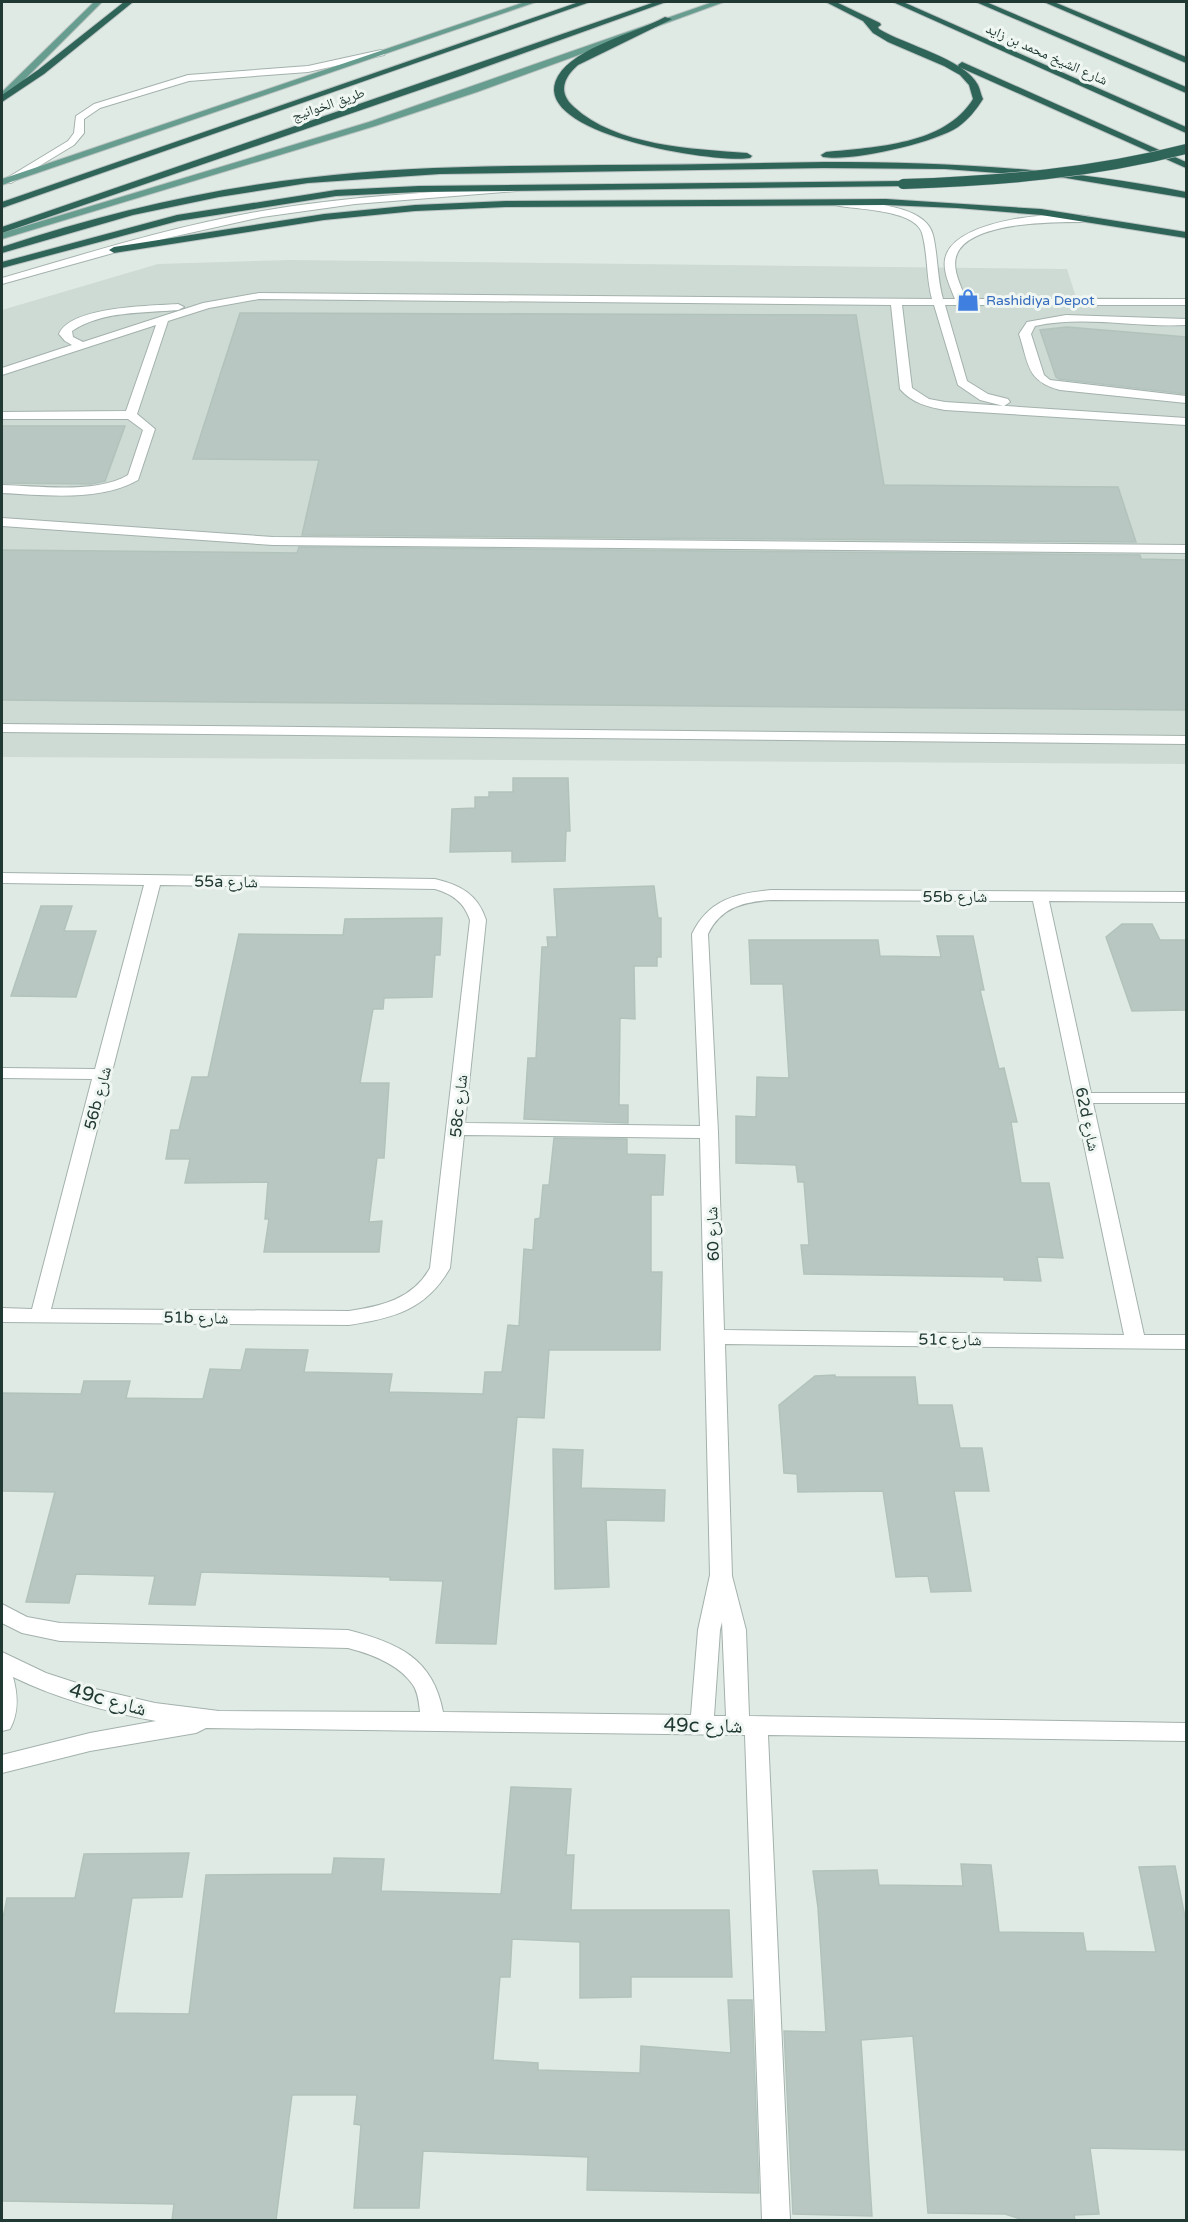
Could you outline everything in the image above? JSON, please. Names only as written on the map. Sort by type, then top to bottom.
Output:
[{"type":"highway","points":[[2,98],[41,72],[129,2]]},
{"type":"highway","name":"طريق الخوانيج","points":[[2,204],[586,2]]},
{"type":"highway","name":"طريق الخوانيج","points":[[2,230],[662,2]]},
{"type":"highway","points":[[830,2],[1186,165]]},
{"type":"highway","name":"شارع الشيخ محمد بن زايد","points":[[897,2],[1186,130]]},
{"type":"highway","name":"شارع الشيخ محمد بن زايد","points":[[980,2],[1186,90]]},
{"type":"highway","points":[[1048,2],[1186,60]]},
{"type":"highway","points":[[668,20],[588,55],[571,66],[558,86],[559,93],[567,107],[598,127],[647,143],[708,153],[776,157],[848,153],[890,146],[941,131],[971,112],[978,99],[978,92],[971,80],[952,68],[880,33],[866,20]]},
{"type":"highway","points":[[2,265],[177,218],[266,202],[378,190],[903,184],[1042,176],[1125,164],[1186,149]]},
{"type":"highway","points":[[2,250],[91,221],[196,197],[273,185],[393,173],[937,165],[1051,172],[1186,195]]},
{"type":"highway","points":[[114,250],[279,223],[415,208],[507,204],[827,202],[957,205],[1104,220],[1186,235]]},
{"type":"main road","points":[[2,98],[98,2]]},
{"type":"main road","points":[[4,182],[532,2]]},
{"type":"main road","points":[[2,236],[372,124],[503,80],[720,2]]},
{"type":"street","points":[[4,182],[72,143],[79,133],[79,118],[97,106],[188,78],[308,69],[381,53]]},
{"type":"street","points":[[2,281],[204,225],[274,212],[337,204],[535,187]]},
{"type":"street","points":[[827,202],[877,207],[916,219],[924,225],[928,235],[930,262],[939,302],[960,378],[966,388],[990,399],[1047,411],[1186,422]]},
{"type":"street","points":[[962,302],[951,262],[952,253],[956,246],[974,235],[997,226],[1046,219],[1104,220]]},
{"type":"street","points":[[930,262],[951,262]]},
{"type":"street","points":[[82,346],[65,334],[66,329],[76,322],[132,310],[207,305],[259,296],[896,302],[1186,302]]},
{"type":"street","points":[[896,302],[906,389],[916,398],[945,406],[1047,411]]},
{"type":"street","points":[[1065,302],[1075,319]]},
{"type":"street","points":[[2,372],[207,305]]},
{"type":"street","points":[[131,415],[164,318]]},
{"type":"street","points":[[1186,322],[1152,324],[1075,319],[1040,321],[1026,329],[1025,334],[1042,379],[1060,386],[1186,400]]},
{"type":"street","points":[[916,398],[948,398],[966,388]]},
{"type":"street","points":[[2,416],[131,415],[149,429],[134,477],[129,482],[100,489],[2,489]]},
{"type":"street","points":[[2,522],[273,542],[1186,549]]},
{"type":"street","points":[[2,728],[1186,740]]},
{"type":"street","name":"55a شارع","points":[[2,878],[402,882],[435,884],[450,888]]},
{"type":"street","name":"56b شارع","points":[[40,1315],[153,880]]},
{"type":"street","name":"58c شارع","points":[[390,1310],[418,1297],[435,1278],[440,1268],[478,921],[471,902],[450,888]]},
{"type":"street","name":"55b شارع","points":[[725,904],[771,895],[1186,897]]},
{"type":"street","name":"62d شارع","points":[[1040,897],[1135,1341]]},
{"type":"street","name":"شارع 60","points":[[725,904],[704,922],[700,934],[709,1132],[721,1575],[735,1630],[747,1725],[776,2220]]},
{"type":"street","points":[[2,1073],[103,1074]]},
{"type":"street","points":[[1083,1098],[1186,1098]]},
{"type":"street","points":[[455,1129],[709,1132]]},
{"type":"street","name":"51b شارع","points":[[2,1315],[328,1319],[360,1317],[390,1310]]},
{"type":"street","name":"51c شارع","points":[[714,1337],[1186,1342]]},
{"type":"street","name":"شارع 60","points":[[702,1725],[709,1630],[721,1575]]},
{"type":"street","points":[[2,1613],[22,1624],[60,1632],[348,1639],[385,1651],[414,1672],[426,1686],[434,1721]]},
{"type":"street","name":"49c شارع","points":[[2,1661],[38,1679],[94,1698],[155,1712],[219,1720],[1186,1732]]},
{"type":"street","points":[[2,1677],[6,1690],[5,1713],[2,1722]]},
{"type":"street","name":"49c شارع","points":[[2,1764],[90,1742],[219,1720]]},
{"type":"shaded area","points":[[289,260],[1067,269],[1076,297],[1186,298],[1186,764],[2,757],[2,310],[158,264]]},
{"type":"building","points":[[240,313],[856,315],[884,485],[1118,487],[1136,542],[302,535],[319,460],[193,459]]},
{"type":"building","points":[[1067,327],[1186,337],[1186,394],[1059,379],[1056,377],[1040,330]]},
{"type":"building","points":[[2,426],[125,426],[105,481],[91,484],[2,483]]},
{"type":"building","points":[[299,547],[1140,555],[1141,559],[1186,560],[1186,710],[2,700],[2,550],[297,553]]},
{"type":"building","points":[[513,778],[568,778],[570,831],[566,831],[565,861],[512,862],[512,851],[450,852],[452,809],[475,808],[475,797],[489,797],[489,792],[513,792]]},
{"type":"building","points":[[654,886],[658,918],[661,918],[661,957],[657,957],[657,966],[634,966],[635,1019],[620,1018],[619,1105],[628,1105],[628,1123],[524,1119],[528,1058],[536,1058],[542,947],[548,947],[547,937],[557,937],[554,889]]},
{"type":"building","points":[[41,906],[72,906],[64,931],[96,931],[76,997],[11,996]]},
{"type":"building","points":[[442,918],[440,955],[435,955],[432,997],[384,998],[383,1009],[373,1009],[360,1083],[389,1083],[384,1158],[377,1158],[369,1222],[382,1221],[379,1252],[264,1252],[269,1219],[265,1219],[268,1182],[185,1183],[190,1159],[166,1159],[171,1130],[179,1130],[192,1077],[208,1077],[239,934],[343,935],[345,919]]},
{"type":"building","points":[[1122,924],[1152,924],[1160,940],[1186,940],[1186,1010],[1132,1011],[1106,937]]},
{"type":"building","points":[[937,936],[973,936],[984,990],[980,990],[999,1069],[1004,1068],[1017,1122],[1011,1122],[1021,1183],[1049,1183],[1063,1258],[1037,1257],[1041,1281],[1004,1280],[1004,1277],[804,1274],[801,1245],[809,1245],[804,1182],[798,1182],[796,1165],[736,1163],[736,1116],[756,1117],[757,1077],[789,1078],[783,984],[751,984],[749,940],[878,940],[880,956],[941,957]]},
{"type":"building","points":[[554,1138],[627,1139],[627,1154],[665,1155],[663,1195],[651,1195],[651,1272],[662,1272],[660,1350],[549,1350],[544,1418],[517,1417],[496,1644],[436,1643],[443,1581],[390,1580],[390,1577],[201,1572],[195,1605],[149,1604],[155,1576],[76,1574],[69,1603],[26,1602],[55,1492],[2,1491],[2,1393],[81,1394],[84,1381],[130,1381],[126,1398],[203,1399],[210,1369],[241,1370],[246,1349],[308,1350],[304,1372],[392,1374],[389,1392],[483,1394],[485,1372],[502,1372],[508,1325],[519,1326],[524,1249],[533,1250],[535,1219],[540,1218],[543,1185],[549,1185]]},
{"type":"building","points":[[835,1375],[835,1377],[915,1377],[918,1405],[952,1405],[960,1448],[982,1448],[989,1491],[954,1491],[971,1591],[931,1592],[928,1576],[896,1577],[883,1491],[798,1492],[797,1474],[784,1473],[779,1405],[815,1376]]},
{"type":"building","points":[[553,1449],[583,1450],[581,1488],[665,1490],[664,1521],[606,1520],[609,1587],[555,1589]]},
{"type":"building","points":[[511,1787],[571,1789],[566,1855],[574,1855],[571,1910],[729,1910],[732,1977],[631,1977],[631,1997],[580,1998],[580,1942],[512,1939],[510,1977],[500,1977],[493,2060],[538,2063],[538,2070],[640,2073],[641,2046],[731,2053],[728,2000],[752,2000],[759,2193],[587,2190],[588,2157],[423,2151],[419,2208],[354,2208],[361,2125],[354,2124],[357,2095],[292,2095],[276,2220],[172,2220],[174,2204],[2,2201],[2,1923],[7,1898],[75,1898],[84,1854],[189,1853],[182,1897],[132,1898],[114,2013],[189,2014],[206,1875],[332,1874],[334,1858],[384,1859],[381,1891],[501,1894]]},
{"type":"building","points":[[961,1864],[991,1865],[999,1932],[1083,1933],[1086,1951],[1156,1952],[1139,1867],[1175,1866],[1186,1922],[1186,2150],[1090,2148],[1099,2214],[1074,2215],[1075,2220],[1023,2220],[1005,2214],[928,2213],[913,2036],[861,2040],[872,2216],[793,2214],[784,2031],[826,2032],[818,1908],[813,1871],[877,1870],[879,1885],[963,1886]]},
{"type":"place","name":"Rashidiya Depot","points":[[968,300]]}]
